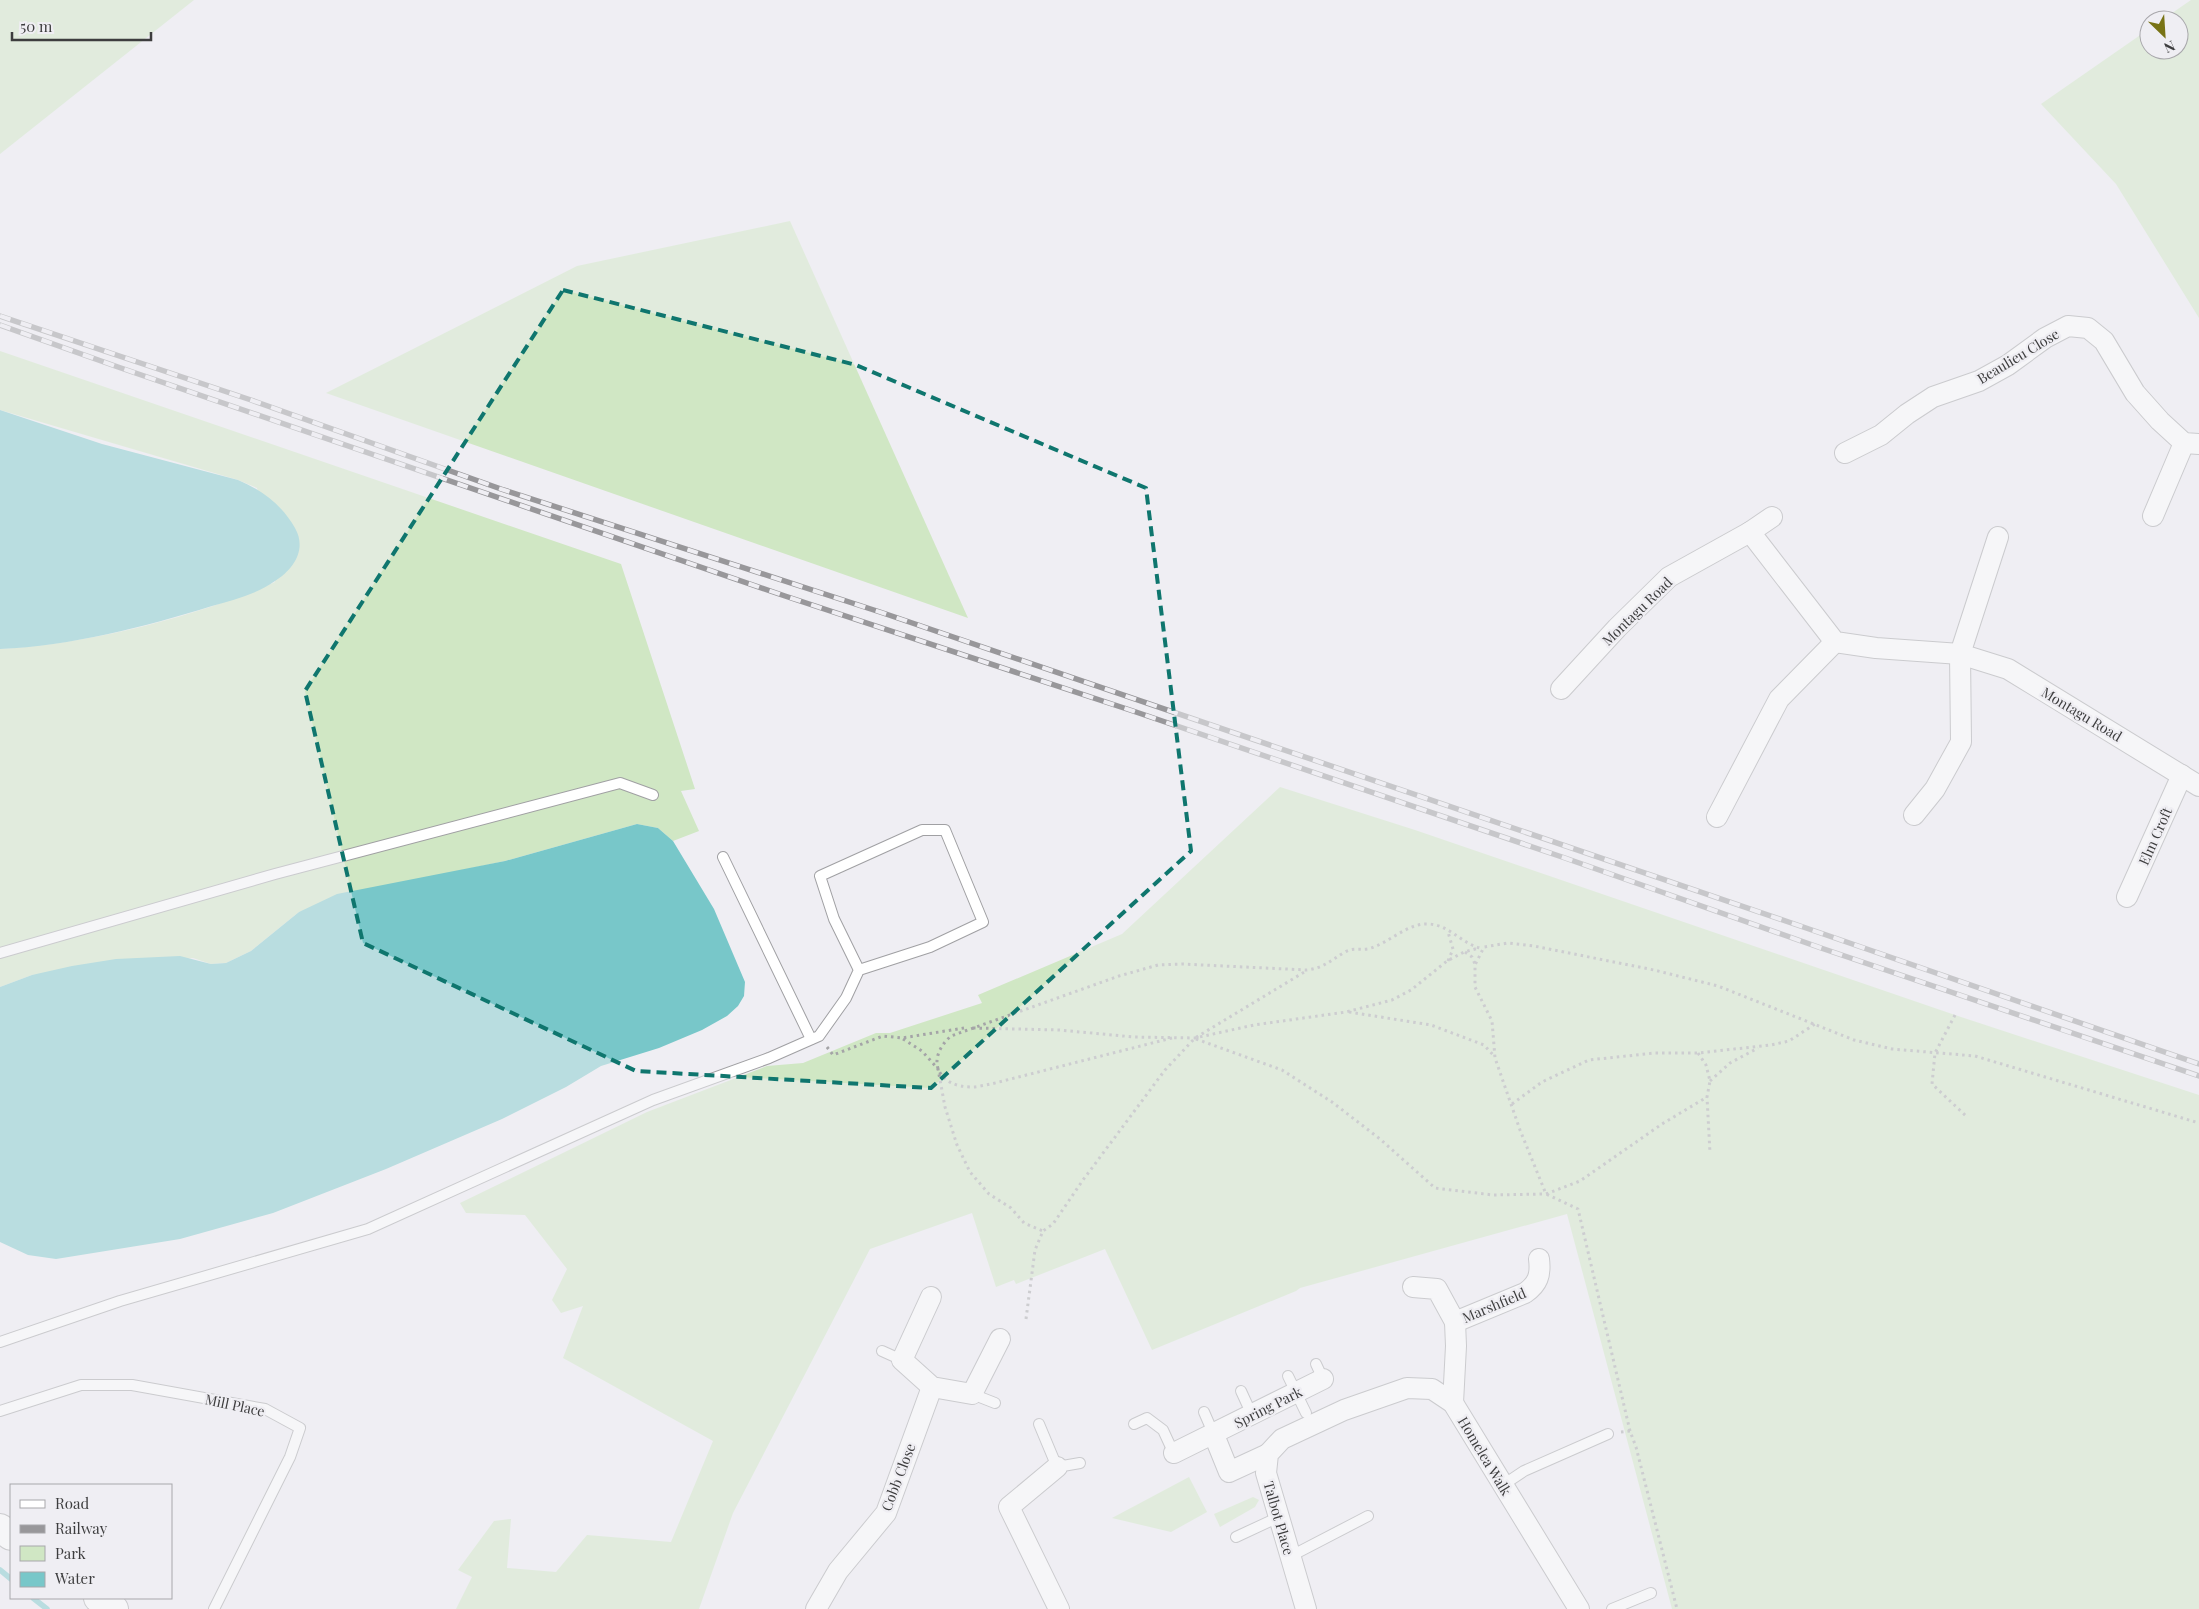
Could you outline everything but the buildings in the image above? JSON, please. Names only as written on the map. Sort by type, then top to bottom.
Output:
[{"type":"main road","points":[[99,1599],[114,1609]]},
{"type":"street","name":"Beaulieu Close","points":[[1845,453],[1881,435],[1907,414],[1934,397],[1978,381],[2008,364],[2044,338],[2068,326],[2088,328],[2104,341],[2135,393],[2154,415],[2192,443],[2154,516]]},
{"type":"street","name":"Montagu Road","points":[[1561,689],[1617,628],[1669,577],[1750,532],[1772,517]]},
{"type":"street","points":[[1717,817],[1779,699],[1835,642],[1750,532]]},
{"type":"street","points":[[1914,815],[1935,788],[1960,742],[1960,654],[1998,536]]},
{"type":"street","name":"Montagu Road","points":[[1835,642],[1876,648],[1960,654],[2008,669],[2199,786]]},
{"type":"street","name":"Elm Croft","points":[[2127,897],[2182,775]]},
{"type":"street","name":"Marshfield","points":[[1455,1322],[1526,1293],[1535,1286],[1541,1272],[1540,1260]]},
{"type":"street","name":"Marshfield","points":[[1413,1287],[1437,1289],[1455,1322],[1456,1346],[1453,1403]]},
{"type":"street","points":[[931,1297],[902,1360],[932,1387],[972,1394],[1000,1339]]},
{"type":"street","name":"Spring Park","points":[[1175,1456],[1252,1415],[1292,1384],[1319,1371]]},
{"type":"street","name":"Cobb Close","points":[[816,1609],[838,1571],[886,1513],[932,1387]]},
{"type":"street","name":"Homelea Walk","points":[[1268,1454],[1282,1439],[1344,1410],[1408,1388],[1432,1389],[1453,1403],[1579,1609]]},
{"type":"street","points":[[1214,1435],[1229,1472],[1268,1454]]},
{"type":"street","name":"Talbot Place","points":[[1268,1454],[1266,1473],[1306,1609]]},
{"type":"street","points":[[1057,1467],[1010,1507],[1059,1609]]},
{"type":"lane","points":[[0,953],[274,874],[620,783],[653,795]]},
{"type":"lane","points":[[0,1342],[120,1301],[368,1229],[653,1100],[769,1058],[815,1038],[846,998],[858,970],[834,919],[820,876],[922,830],[945,830],[983,922],[930,947],[858,970]]},
{"type":"lane","points":[[723,857],[815,1038]]},
{"type":"lane","points":[[882,1351],[902,1360]]},
{"type":"lane","points":[[1292,1384],[1306,1413]]},
{"type":"lane","name":"Mill Place","points":[[0,1411],[81,1385],[132,1385],[265,1409],[300,1428],[290,1457],[214,1609]]},
{"type":"lane","points":[[1241,1391],[1252,1415]]},
{"type":"lane","points":[[972,1394],[995,1403]]},
{"type":"lane","points":[[1204,1412],[1214,1435]]},
{"type":"lane","points":[[1134,1424],[1148,1418],[1163,1430],[1175,1456]]},
{"type":"lane","points":[[1039,1424],[1057,1467],[1080,1463]]},
{"type":"lane","points":[[1503,1485],[1524,1471],[1608,1434]]},
{"type":"lane","points":[[1290,1556],[1368,1516]]},
{"type":"lane","points":[[1236,1537],[1279,1517]]},
{"type":"lane","points":[[1612,1609],[1651,1592]]},
{"type":"path","points":[[1043,1231],[1024,1223],[1011,1208],[989,1194],[970,1172],[957,1145],[945,1107],[937,1054],[943,1043],[951,1036],[1119,976],[1158,965],[1182,964],[1318,969],[1346,951],[1368,949],[1417,926],[1428,924],[1446,929],[1469,945],[1482,947]]},
{"type":"path","points":[[1446,929],[1452,941],[1453,949],[1448,961]]},
{"type":"path","points":[[815,1038],[833,1055],[883,1036],[902,1038],[970,1028],[1059,1030],[1134,1037],[1196,1038],[1254,1025],[1346,1012],[1392,1000],[1411,990],[1448,961],[1464,952],[1508,943],[1534,946],[1654,970],[1718,986],[1864,1042],[1892,1049],[1975,1056],[2199,1123]]},
{"type":"path","points":[[1482,947],[1475,964],[1475,987],[1492,1020],[1496,1058],[1520,1130],[1546,1194],[1578,1208],[1630,1431],[1676,1609]]},
{"type":"path","points":[[1464,952],[1472,957],[1475,964]]},
{"type":"path","points":[[1026,1319],[1035,1250],[1043,1231],[1053,1224],[1083,1180],[1165,1070],[1196,1038],[1308,970]]},
{"type":"path","points":[[1346,1012],[1431,1025],[1484,1045],[1496,1058]]},
{"type":"path","points":[[1956,1015],[1935,1053],[1932,1084],[1966,1116]]},
{"type":"path","points":[[1512,1104],[1542,1082],[1589,1060],[1655,1053],[1698,1053],[1761,1046],[1789,1041],[1815,1023]]},
{"type":"path","points":[[902,1038],[922,1052],[944,1078],[954,1084],[971,1087],[991,1084],[1172,1038]]},
{"type":"path","points":[[1196,1038],[1282,1070],[1332,1102],[1380,1139],[1435,1188],[1493,1195],[1546,1194],[1580,1181],[1662,1124],[1707,1097]]},
{"type":"path","points":[[1710,1081],[1730,1063],[1761,1046]]},
{"type":"path","points":[[1698,1053],[1706,1065],[1710,1081],[1707,1097],[1710,1154]]},
{"type":"path","points":[[1608,1434],[1630,1431]]},
{"type":"highlighted area","points":[[563,290],[856,365],[1146,488],[1191,851],[931,1088],[636,1071],[363,943],[305,691]]},
{"type":"green space","points":[[0,0],[194,0],[0,154]]},
{"type":"green space","points":[[2191,0],[2199,0],[2199,318],[2116,184],[2041,104],[2139,36],[2139,60],[2189,60],[2189,10],[2176,10]]},
{"type":"green space","points":[[790,221],[968,618],[326,393],[577,266]]},
{"type":"green space","points":[[0,351],[621,564],[695,789],[681,791],[699,831],[673,841],[658,828],[637,824],[505,861],[425,878],[299,912],[251,951],[226,963],[211,964],[193,958],[32,975],[0,987],[0,649],[68,642],[140,627],[211,607],[275,582],[257,488],[238,480],[0,410]]},
{"type":"green space","points":[[1280,787],[1415,830],[1955,1015],[2199,1095],[2199,1609],[1672,1609],[1567,1214],[1300,1288],[1152,1350],[1105,1249],[1016,1284],[1014,1280],[996,1287],[972,1213],[870,1249],[733,1513],[699,1609],[456,1609],[472,1577],[458,1570],[494,1521],[511,1519],[507,1568],[556,1572],[587,1535],[671,1542],[713,1441],[563,1358],[583,1306],[561,1313],[552,1300],[567,1269],[525,1215],[466,1213],[460,1203],[647,1112],[767,1066],[803,1063],[876,1033],[890,1033],[982,1003],[978,995],[1122,934]]},
{"type":"green space","points":[[1189,1477],[1207,1512],[1171,1532],[1112,1518]]},
{"type":"green space","points":[[1253,1497],[1259,1500],[1255,1507],[1220,1527],[1214,1514]]},
{"type":"water","points":[[0,410],[102,444],[247,484],[271,499],[290,520],[300,543],[297,558],[288,571],[275,581],[261,590],[236,599],[160,621],[80,640],[0,649]]},
{"type":"water","points":[[637,824],[658,828],[673,841],[714,909],[745,982],[744,996],[738,1006],[727,1016],[702,1030],[659,1048],[601,1066],[566,1087],[502,1119],[386,1169],[273,1213],[180,1239],[56,1259],[28,1255],[0,1242],[0,987],[32,975],[116,959],[180,956],[211,964],[226,963],[251,951],[299,912],[337,894],[505,861]]},
{"type":"waterway","points":[[0,1570],[10,1578]]},
{"type":"waterway","points":[[34,1599],[47,1609]]},
{"type":"railway","points":[[0,316],[251,400],[501,489],[883,613],[2199,1064]]},
{"type":"railway","points":[[0,325],[785,596],[1133,711],[2199,1076]]}]
